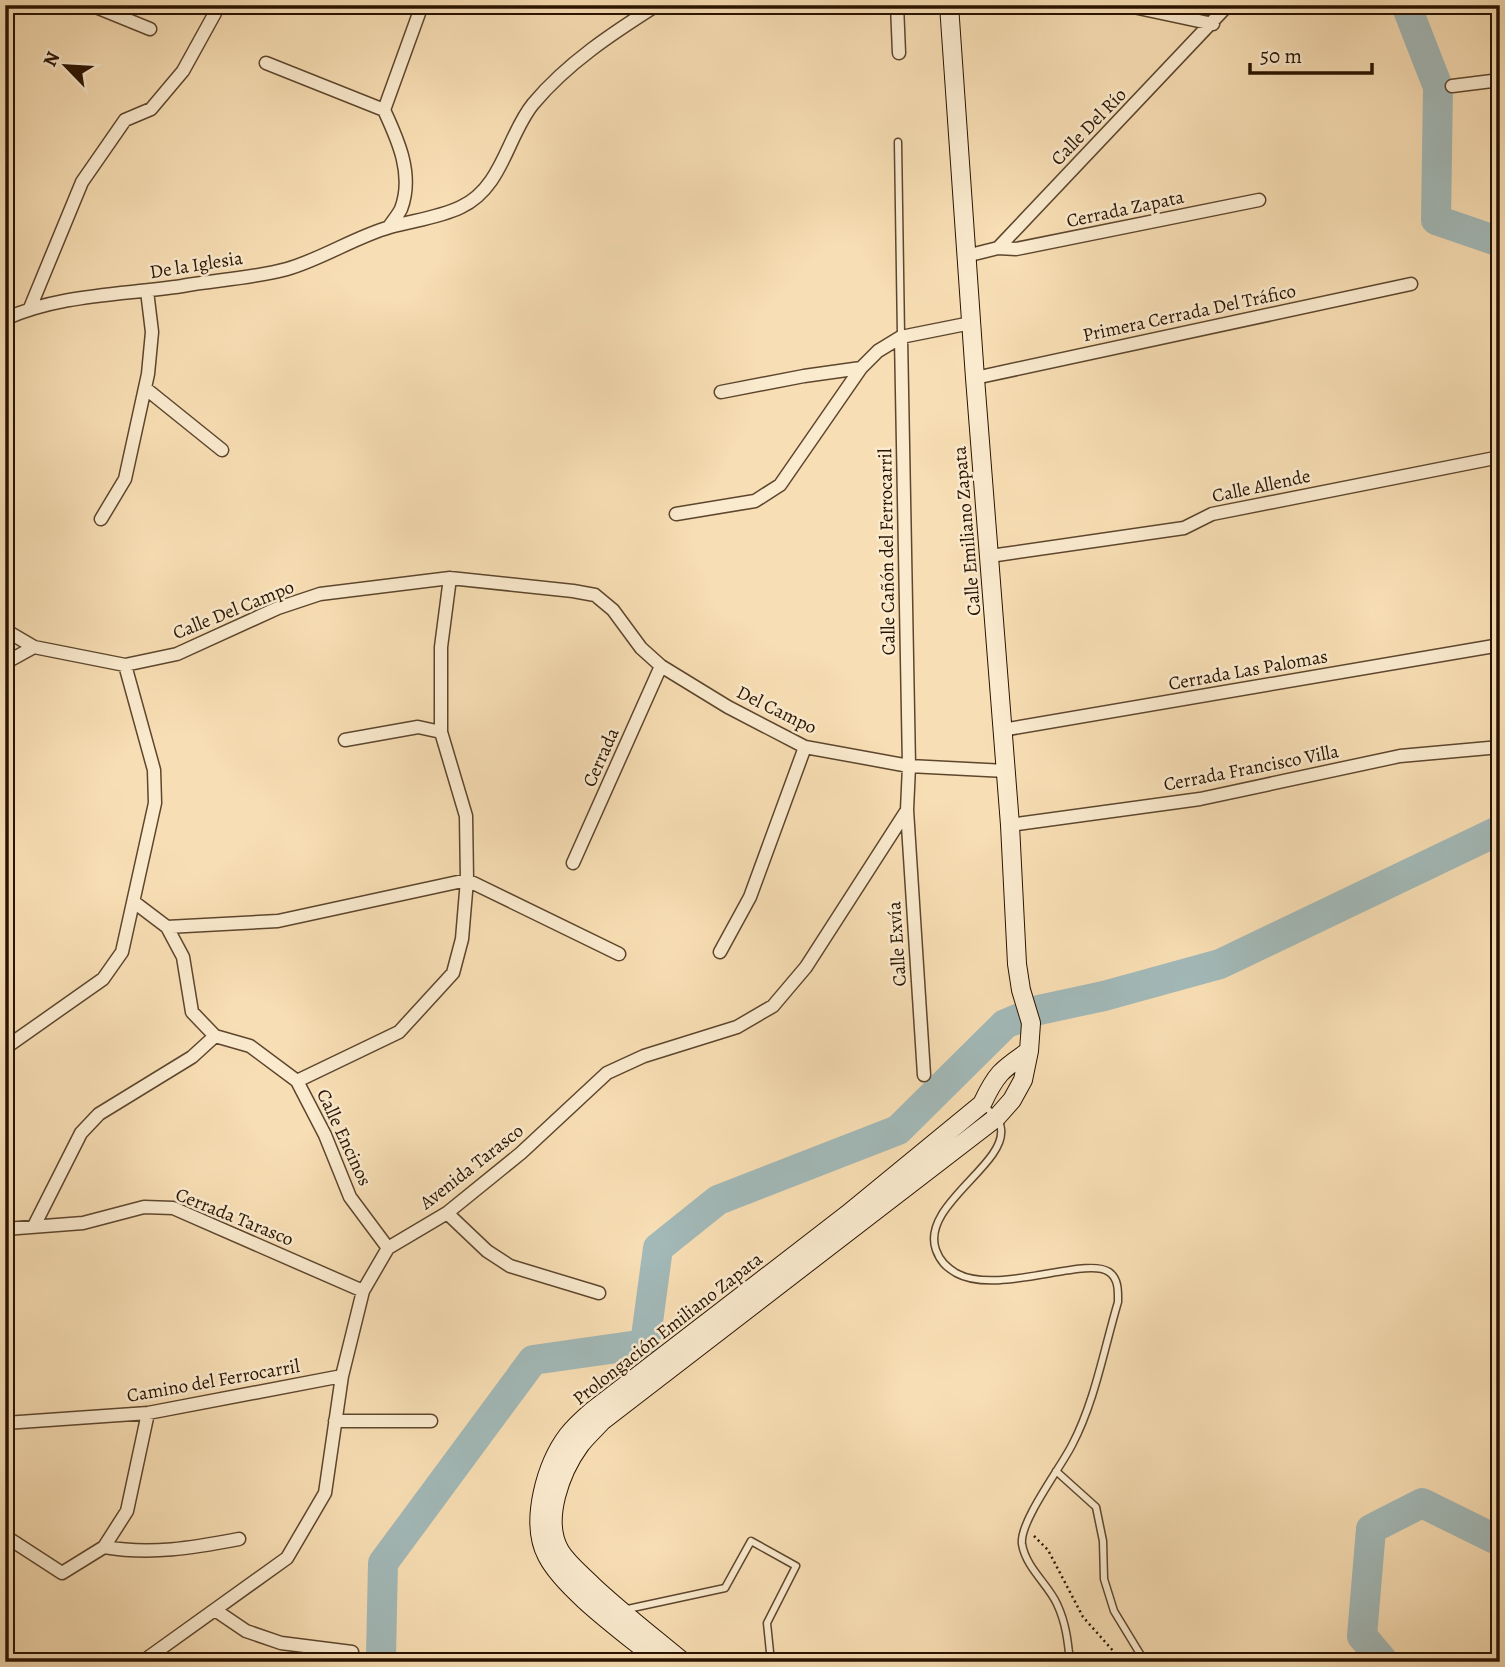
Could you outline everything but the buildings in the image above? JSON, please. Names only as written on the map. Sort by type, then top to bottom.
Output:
[{"type":"main road","name":"Calle Emiliano Zapata","points":[[949,5],[1010,825],[1017,964],[1021,990],[1031,1023],[1023,1080],[1012,1100],[997,1116]]},
{"type":"main road","points":[[982,1104],[991,1084],[1003,1068],[1029,1051]]},
{"type":"main road","name":"Prolongación Emiliano Zapata","points":[[660,1662],[601,1614],[568,1583],[546,1556],[540,1528],[540,1499],[554,1462],[568,1436],[591,1412],[848,1214],[982,1104]]},
{"type":"main road","name":"Prolongación Emiliano Zapata","points":[[684,1662],[620,1611],[576,1570],[559,1549],[554,1526],[555,1501],[567,1468],[580,1445],[602,1421],[997,1116]]},
{"type":"street","points":[[92,5],[150,29]]},
{"type":"street","points":[[383,110],[422,5]]},
{"type":"street","name":"De la Iglesia","points":[[5,319],[30,308],[65,300],[147,291],[286,269],[388,227],[431,219],[464,205],[490,184],[531,107],[560,75],[620,29],[657,5]]},
{"type":"street","points":[[897,5],[899,53]]},
{"type":"street","points":[[1124,5],[1213,24]]},
{"type":"street","name":"Calle Del Río","points":[[998,248],[1213,24],[1228,5]]},
{"type":"street","points":[[30,308],[82,182],[125,120],[152,109],[183,71],[215,13]]},
{"type":"street","points":[[265,63],[383,110],[403,153],[406,180],[401,209],[388,227]]},
{"type":"street","points":[[1452,86],[1500,80]]},
{"type":"street","name":"Cerrada Zapata","points":[[998,248],[1016,250],[1259,200]]},
{"type":"street","points":[[966,256],[998,248]]},
{"type":"street","name":"Primera Cerrada Del Tráfico","points":[[975,378],[1411,284]]},
{"type":"street","points":[[101,519],[125,479],[145,388],[152,332],[147,291]]},
{"type":"street","points":[[676,514],[755,501],[780,485],[861,368],[878,351],[901,337],[971,323]]},
{"type":"street","name":"Calle Cañón del Ferrocarril","points":[[901,337],[909,766]]},
{"type":"street","points":[[721,391],[861,368]]},
{"type":"street","points":[[145,388],[222,450]]},
{"type":"street","name":"Calle Allende","points":[[990,556],[1184,528],[1212,514],[1500,457]]},
{"type":"street","points":[[297,1080],[399,1032],[453,974],[462,939],[467,880],[466,816],[441,732],[441,647],[450,578]]},
{"type":"street","name":"Calle Del Campo","points":[[5,630],[34,647],[125,665],[177,653],[278,608],[320,594],[450,578],[573,591]]},
{"type":"street","name":"Del Campo","points":[[573,591],[595,595],[613,610],[641,649],[662,666],[728,707],[805,747],[909,766],[1006,771]]},
{"type":"street","name":"Cerrada Las Palomas","points":[[1002,730],[1500,645]]},
{"type":"street","points":[[5,663],[34,647]]},
{"type":"street","points":[[5,1048],[103,979],[122,952],[155,803],[154,770],[125,665]]},
{"type":"street","name":"Cerrada","points":[[573,863],[662,666]]},
{"type":"street","points":[[345,740],[418,727],[441,732]]},
{"type":"street","points":[[720,951],[750,897],[805,747]]},
{"type":"street","name":"Cerrada Francisco Villa","points":[[1010,825],[1200,799],[1400,756],[1500,747]]},
{"type":"street","name":"Avenida Tarasco","points":[[142,1662],[287,1558],[325,1493],[342,1376],[363,1291],[388,1248],[447,1213],[522,1153],[607,1073],[644,1056],[737,1027],[773,1006],[806,967],[906,810],[909,766]]},
{"type":"street","name":"Calle Exvía","points":[[906,810],[924,1075]]},
{"type":"street","points":[[167,927],[278,922],[467,880],[619,954]]},
{"type":"street","name":"Calle Encinos","points":[[134,902],[167,927],[183,957],[192,1012],[215,1035],[250,1046],[297,1080],[325,1135],[351,1197],[388,1248]]},
{"type":"street","points":[[34,1226],[81,1133],[99,1114],[192,1057],[215,1035]]},
{"type":"street","name":"Cerrada Tarasco","points":[[5,1228],[83,1223],[144,1207],[173,1208],[363,1291]]},
{"type":"street","points":[[447,1213],[487,1251],[510,1266],[599,1293]]},
{"type":"street","name":"Camino del Ferrocarril","points":[[5,1423],[148,1413],[342,1376]]},
{"type":"street","points":[[5,1536],[62,1573],[104,1547],[127,1511],[148,1413]]},
{"type":"street","points":[[335,1421],[431,1421]]},
{"type":"street","points":[[104,1547],[133,1552],[180,1550],[239,1539]]},
{"type":"street","points":[[215,1610],[246,1631],[281,1643],[352,1652]]},
{"type":"lane","points":[[898,142],[901,337]]},
{"type":"lane","points":[[982,1104],[997,1116],[1002,1129],[999,1145],[937,1220],[932,1240],[940,1261],[958,1275],[1007,1281],[1094,1268],[1110,1273],[1118,1285],[1118,1302],[1091,1395],[1072,1444],[1024,1526],[1022,1544],[1030,1564],[1057,1603],[1068,1635],[1070,1662]]},
{"type":"lane","points":[[1056,1471],[1096,1507],[1103,1541],[1104,1579],[1114,1611],[1145,1662]]},
{"type":"lane","points":[[601,1614],[725,1588],[751,1541],[796,1566],[766,1623],[771,1662]]},
{"type":"path","points":[[1024,1526],[1048,1550],[1083,1617],[1124,1662]]},
{"type":"waterway","points":[[1406,5],[1438,87],[1436,220],[1500,242]]},
{"type":"waterway","points":[[381,1656],[383,1563],[533,1360],[645,1344],[658,1248],[718,1200],[898,1130],[1005,1024],[1039,1010],[1104,996],[1220,964],[1500,830]]},
{"type":"waterway","points":[[1384,1662],[1362,1636],[1371,1529],[1422,1503],[1495,1539],[1500,1536]]}]
